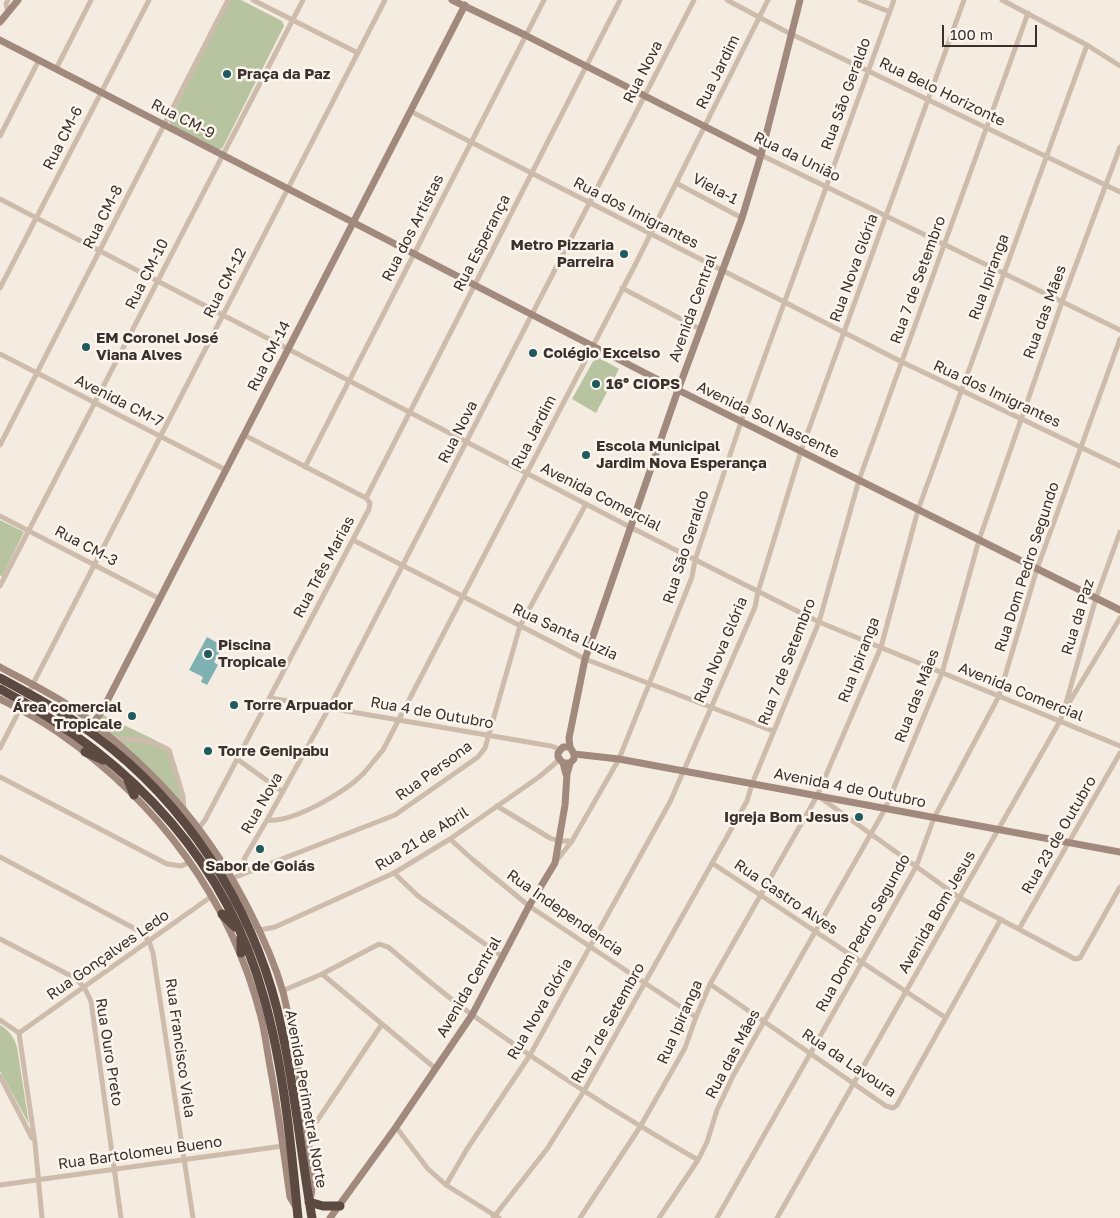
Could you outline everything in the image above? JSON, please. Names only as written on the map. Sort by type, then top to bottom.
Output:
[{"type":"highway","name":"Avenida Perimetral Norte","points":[[0,678],[89,744],[125,775],[149,798],[190,846],[214,880],[241,933],[256,972],[271,1026],[291,1150],[297,1214]]},
{"type":"highway","name":"Avenida Perimetral Norte","points":[[0,689],[26,697],[97,737],[150,784],[172,807],[202,846],[225,881],[254,939],[277,1008],[285,1045],[312,1218]]},
{"type":"highway","points":[[85,752],[112,764]]},
{"type":"highway","points":[[125,775],[134,795]]},
{"type":"highway","points":[[222,914],[241,933],[241,953]]},
{"type":"highway","points":[[309,1202],[322,1206],[340,1206]]},
{"type":"street","points":[[8,0],[6,4],[8,12]]},
{"type":"street","points":[[0,22],[18,0]]},
{"type":"street","points":[[56,69],[91,0]]},
{"type":"street","name":"Rua CM-6","points":[[0,288],[149,0]]},
{"type":"street","name":"Rua CM-8","points":[[0,445],[228,0]]},
{"type":"street","points":[[253,0],[358,53]]},
{"type":"street","name":"Rua CM-10","points":[[0,586],[303,0]]},
{"type":"street","name":"Rua CM-12","points":[[0,748],[385,0]]},
{"type":"street","name":"Rua da União","points":[[452,0],[466,2],[526,35],[760,155],[1120,330]]},
{"type":"street","name":"Rua dos Artistas","points":[[305,467],[544,0]]},
{"type":"street","name":"Rua Esperança","points":[[366,498],[620,0]]},
{"type":"street","name":"Rua Nova","points":[[252,871],[244,859],[268,820],[329,708],[694,0]]},
{"type":"street","name":"Rua Belo Horizonte","points":[[727,0],[792,34],[1120,192]]},
{"type":"street","name":"Rua Jardim","points":[[268,820],[277,821],[309,809],[337,795],[362,775],[383,750],[705,127],[768,0]]},
{"type":"street","name":"Avenida Central","points":[[330,1218],[396,1127],[472,1015],[529,906],[555,863],[565,805],[567,774],[564,762],[558,757],[567,749],[584,659],[678,390],[742,218],[800,0]]},
{"type":"street","points":[[860,0],[890,12]]},
{"type":"street","name":"Rua São Geraldo","points":[[555,863],[572,841],[620,759],[692,577],[695,560],[741,422],[894,0]]},
{"type":"street","name":"Rua Nova Glória","points":[[446,1185],[467,1149],[530,1055],[670,802],[684,771],[755,607],[801,451],[964,0]]},
{"type":"street","points":[[1002,0],[1087,44],[1120,66]]},
{"type":"street","name":"Rua CM-14","points":[[94,723],[160,599],[466,2]]},
{"type":"street","name":"Rua 7 de Setembro","points":[[496,1217],[547,1149],[584,1091],[747,801],[752,784],[818,622],[859,480],[1028,13]]},
{"type":"street","name":"Rua CM-9","points":[[0,40],[353,223]]},
{"type":"street","name":"Rua Ipiranga","points":[[580,1218],[640,1127],[685,1048],[710,984],[817,796],[881,647],[918,510],[1087,44]]},
{"type":"street","points":[[0,136],[39,60]]},
{"type":"street","name":"Rua dos Imigrantes","points":[[410,111],[844,333],[1120,466]]},
{"type":"street","name":"Rua das Mães","points":[[659,1218],[698,1160],[717,1110],[733,1076],[885,809],[942,672],[980,540],[1021,419],[1120,147]]},
{"type":"street","name":"Viela-1","points":[[676,183],[742,218]]},
{"type":"street","name":"Avenida Comercial","points":[[0,200],[630,527],[818,622],[1120,746]]},
{"type":"street","name":"Avenida Sol Nascente","points":[[353,223],[741,422],[1120,610]]},
{"type":"street","points":[[622,288],[700,329]]},
{"type":"street","name":"Rua Dom Pedro Segundo","points":[[717,1218],[916,867],[934,818],[999,696],[1037,569],[1120,339]]},
{"type":"street","name":"Avenida CM-7","points":[[0,354],[226,470]]},
{"type":"street","points":[[244,435],[366,498]]},
{"type":"street","name":"Rua Três Marias","points":[[199,828],[206,820],[369,510],[370,502],[366,498]]},
{"type":"street","name":"Rua Persona","points":[[233,878],[395,815],[478,757],[485,748],[489,736],[520,626],[586,504]]},
{"type":"street","name":"Rua CM-3","points":[[0,516],[160,599]]},
{"type":"street","name":"Rua da Paz","points":[[1064,711],[1096,598],[1120,532]]},
{"type":"street","name":"Rua Santa Luzia","points":[[353,540],[584,659],[774,731]]},
{"type":"street","name":"Avenida Bom Jesus","points":[[777,1218],[853,1082],[999,830],[1064,711],[1120,618]]},
{"type":"street","points":[[0,668],[58,731],[134,795],[164,827],[190,862],[222,914],[241,953],[261,1018],[290,1197],[297,1214]]},
{"type":"street","points":[[1072,680],[1081,683]]},
{"type":"street","points":[[0,699],[26,697],[94,723],[146,768],[184,809],[233,878],[260,930],[282,991],[292,1030],[313,1183],[313,1193],[309,1202]]},
{"type":"street","name":"Rua 4 de Outubro","points":[[270,698],[567,749]]},
{"type":"street","points":[[112,739],[138,740],[160,745],[169,750],[183,796],[184,809]]},
{"type":"street","points":[[564,762],[574,759],[567,749]]},
{"type":"street","name":"Avenida 4 de Outubro","points":[[567,749],[1120,852]]},
{"type":"street","name":"Rua 23 de Outubro","points":[[1019,929],[1120,753]]},
{"type":"street","points":[[237,760],[283,792]]},
{"type":"street","name":"Rua 21 de Abril","points":[[260,930],[275,926],[394,873],[450,839],[564,762]]},
{"type":"street","points":[[0,777],[167,864],[181,866],[190,862]]},
{"type":"street","points":[[817,796],[960,898],[1075,959],[1080,958],[1120,887]]},
{"type":"street","points":[[497,806],[550,838],[560,841],[572,841]]},
{"type":"street","name":"Rua Independencia","points":[[450,839],[529,906],[696,1018]]},
{"type":"street","points":[[0,857],[141,932],[149,942]]},
{"type":"street","name":"Rua Castro Alves","points":[[712,863],[946,1018]]},
{"type":"street","points":[[394,873],[418,896],[504,957]]},
{"type":"street","name":"Rua Gonçalves Ledo","points":[[19,1033],[212,896]]},
{"type":"street","name":"Rua da Lavoura","points":[[710,984],[886,1106],[893,1108],[897,1105],[1001,919]]},
{"type":"street","name":"Rua Ouro Preto","points":[[0,939],[75,978],[84,987],[90,1001],[121,1218]]},
{"type":"street","name":"Rua Francisco Viela","points":[[149,942],[153,953],[193,1218]]},
{"type":"street","points":[[282,991],[322,974],[379,944],[388,947],[472,1015],[530,1055],[640,1127],[698,1160]]},
{"type":"street","points":[[322,974],[436,1069]]},
{"type":"street","points":[[0,1020],[19,1033],[39,1180],[42,1218]]},
{"type":"street","points":[[306,1125],[317,1121],[382,1024]]},
{"type":"street","points":[[0,1076],[34,1143]]},
{"type":"street","points":[[396,1127],[428,1169],[446,1185],[496,1217]]},
{"type":"street","name":"Rua Bartolomeu Bueno","points":[[0,1184],[283,1146]]},
{"type":"green space","name":"Praça da Paz","points":[[230,0],[241,0],[282,21],[284,26],[223,147],[217,149],[171,125],[169,121]]},
{"type":"green space","name":"16º CIOPS","points":[[596,356],[619,369],[596,413],[572,399]]},
{"type":"green space","points":[[0,520],[24,532],[2,577],[0,575]]},
{"type":"green space","points":[[103,715],[155,740],[169,750],[184,809],[93,723]]},
{"type":"green space","points":[[0,1025],[11,1034],[17,1047],[29,1124],[0,1071]]},
{"type":"water","name":"Piscina Tropicale","points":[[207,637],[223,646],[214,662],[218,665],[207,685],[201,682],[203,677],[189,670]]},
{"type":"place","name":"Praça da Paz","points":[[227,74]]},
{"type":"place","name":"Metro Pizzaria Parreira","points":[[624,254]]},
{"type":"place","name":"EM Coronel José Viana Alves","points":[[86,347]]},
{"type":"place","name":"Colégio Excelso","points":[[533,353]]},
{"type":"place","name":"16º CIOPS","points":[[596,384]]},
{"type":"place","name":"Escola Municipal Jardim Nova Esperança","points":[[586,455]]},
{"type":"place","name":"Piscina Tropicale","points":[[208,654]]},
{"type":"place","name":"Torre Arpuador","points":[[234,705]]},
{"type":"place","name":"Área comercial Tropicale","points":[[132,716]]},
{"type":"place","name":"Torre Genipabu","points":[[208,751]]},
{"type":"place","name":"Igreja Bom Jesus","points":[[859,817]]},
{"type":"place","name":"Sabor de Goiás","points":[[260,849]]}]
